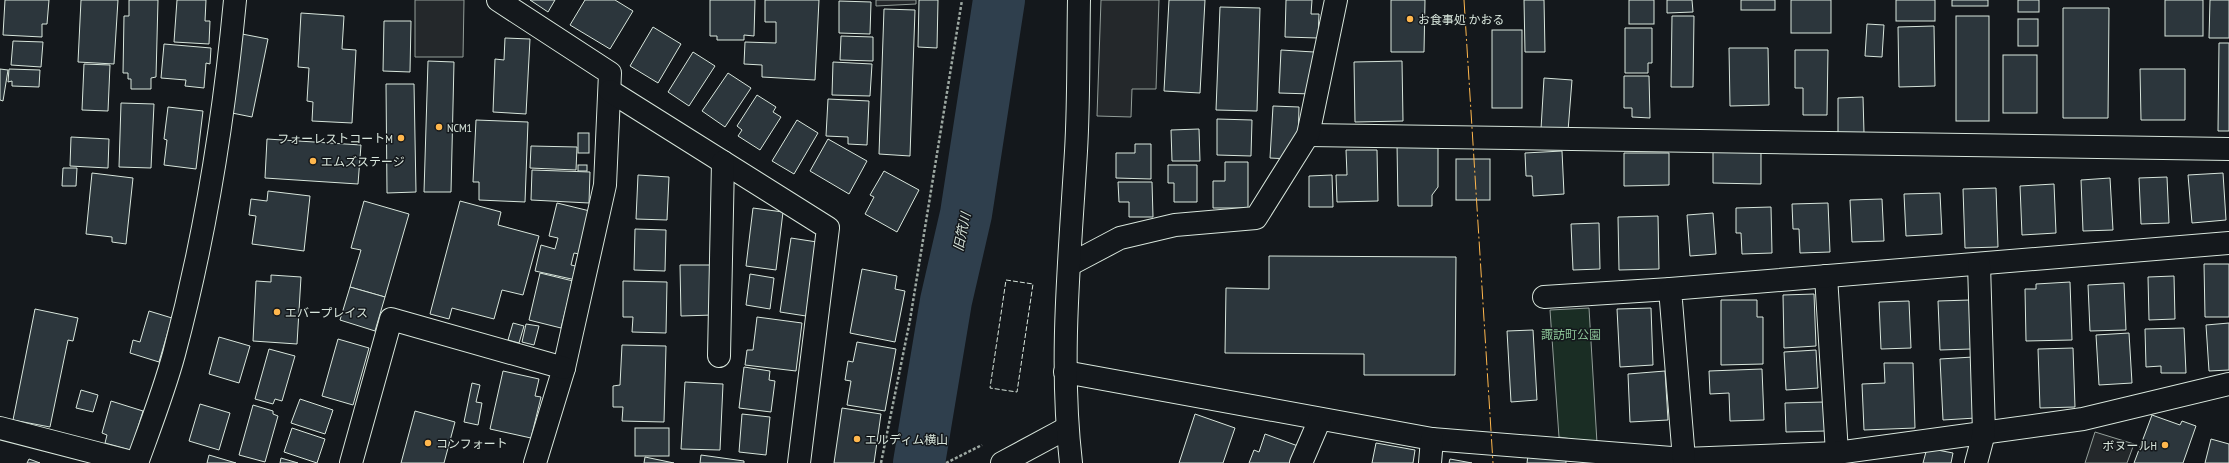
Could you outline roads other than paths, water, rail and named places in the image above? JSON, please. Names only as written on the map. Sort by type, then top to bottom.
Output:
[{"type":"street","points":[[0,428],[136,463],[174,355],[207,213],[229,67],[235,0]]},
{"type":"street","points":[[498,0],[610,73],[605,185],[564,368],[535,463]]},
{"type":"street","points":[[1071,463],[1067,428],[1065,372],[1069,265],[1076,149],[1079,0]]},
{"type":"street","points":[[1069,265],[1120,238],[1175,224],[1256,218],[1308,135],[1336,0]]},
{"type":"street","points":[[610,91],[828,228],[799,463]]},
{"type":"street","points":[[1308,135],[2229,149]]},
{"type":"street","points":[[719,356],[723,162]]},
{"type":"street","points":[[1544,297],[1670,289],[2229,243]]},
{"type":"street","points":[[1976,463],[1984,433],[1978,264]]},
{"type":"street","points":[[1826,276],[1837,454]]},
{"type":"street","points":[[1670,289],[1684,459]]},
{"type":"street","points":[[351,463],[391,319],[564,368]]},
{"type":"street","points":[[1065,372],[1432,439],[1590,457],[1684,459],[1837,454],[2083,419],[2229,384]]},
{"type":"street","points":[[1301,463],[1320,419]]},
{"type":"street","points":[[1002,463],[1067,428]]},
{"type":"street","points":[[1430,463],[1432,439]]},
{"type":"waterway","name":"旧笊川","points":[[919,463],[946,301],[966,214],[999,0]]},
{"type":"place","name":"お食事処 かおる","points":[[1410,19]]},
{"type":"place","name":"NCM1","points":[[439,127]]},
{"type":"place","name":"フォーレストコートM","points":[[401,138]]},
{"type":"place","name":"エムズステージ","points":[[313,161]]},
{"type":"place","name":"エバープレイス","points":[[277,312]]},
{"type":"place","name":"エルディム横山","points":[[857,439]]},
{"type":"place","name":"コンフォート","points":[[428,443]]},
{"type":"place","name":"ボヌールH","points":[[2165,445]]},
{"type":"park label","name":"諏訪町公園","points":[[1571,334]]}]
